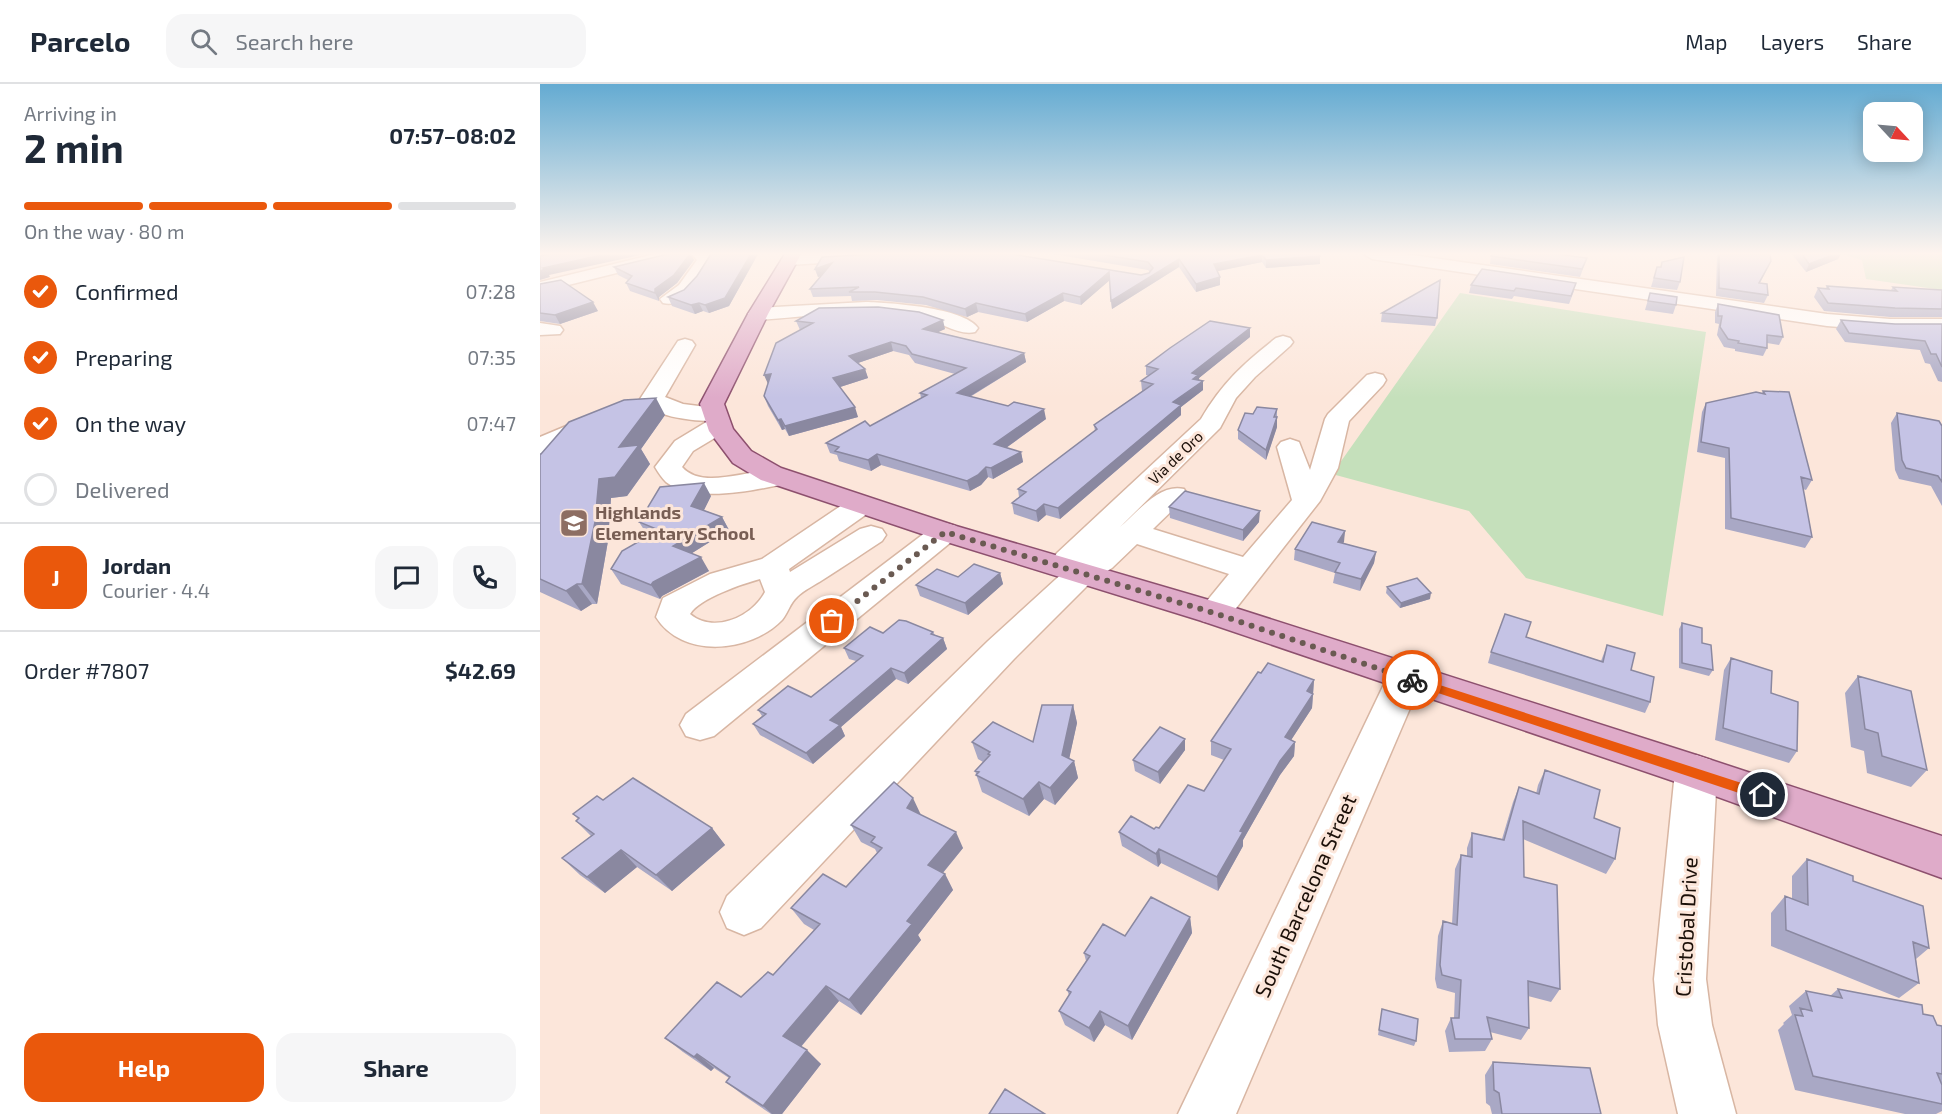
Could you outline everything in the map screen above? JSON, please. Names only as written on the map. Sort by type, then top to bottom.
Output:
[{"type":"main road","points":[[765,302],[712,404],[716,420],[742,457],[866,520],[945,532],[1214,613],[1405,678],[1696,772],[1942,857]]},
{"type":"street","points":[[1703,302],[1827,320],[1942,325]]},
{"type":"street","points":[[758,314],[858,308],[902,310],[956,320],[968,327]]},
{"type":"street","name":"Via de Oro","points":[[1071,570],[1211,423],[1226,396],[1247,372],[1283,342]]},
{"type":"street","points":[[632,407],[685,345]]},
{"type":"street","points":[[1214,613],[1306,501],[1325,468],[1337,419],[1376,380]]},
{"type":"street","points":[[540,447],[581,427],[632,407],[669,409],[716,420]]},
{"type":"street","points":[[716,420],[684,446],[668,467],[672,476],[687,483],[706,485],[747,483],[778,477]]},
{"type":"street","points":[[1290,447],[1306,501]]},
{"type":"street","points":[[744,912],[1001,650],[1071,570],[1101,561],[1174,495]]},
{"type":"street","points":[[776,579],[866,520]]},
{"type":"street","points":[[700,725],[945,532]]},
{"type":"street","points":[[1130,534],[1137,534],[1251,570]]},
{"type":"street","name":"South Barcelona Street","points":[[1207,1114],[1405,678]]},
{"type":"street","name":"Cristobal Drive","points":[[1696,772],[1680,979],[1685,1025],[1707,1114]]},
{"type":"green space","points":[[1454,302],[1517,302],[1706,332],[1663,616],[1526,578],[1469,511],[1332,474]]},
{"type":"building","points":[[540,302],[593,302],[555,315],[540,313]]},
{"type":"building","points":[[683,302],[713,302],[705,305],[699,303],[691,305]]},
{"type":"building","points":[[941,302],[1047,302],[1025,314],[976,303],[965,309]]},
{"type":"building","points":[[1401,302],[1438,302],[1437,318],[1382,313]]},
{"type":"building","points":[[1655,302],[1676,302],[1676,305]]},
{"type":"building","points":[[1942,302],[1942,309],[1895,308],[1828,303]]},
{"type":"building","points":[[1718,304],[1779,315],[1783,337],[1767,335],[1767,348],[1728,339],[1720,327],[1722,316],[1718,316]]},
{"type":"building","points":[[878,307],[919,312],[943,320],[923,329],[1024,353],[957,393],[1008,406],[1014,402],[1044,409],[994,444],[1021,452],[991,468],[986,467],[967,481],[877,454],[868,460],[835,451],[839,447],[826,443],[865,421],[870,426],[927,395],[920,393],[966,368],[912,354],[906,346],[891,342],[849,356],[865,369],[833,378],[855,407],[785,426],[781,419],[778,420],[764,396],[771,374],[764,375],[776,343],[813,323],[796,321],[819,308]]},
{"type":"building","points":[[1841,320],[1895,324],[1942,324],[1942,367],[1936,354],[1931,354],[1925,341],[1849,333]]},
{"type":"building","points":[[1210,321],[1250,328],[1192,373],[1198,375],[1193,379],[1203,381],[1173,402],[1181,405],[1058,508],[1044,504],[1036,511],[1012,503],[1026,492],[1018,489],[1097,429],[1094,425],[1153,384],[1141,381],[1158,369],[1146,366]]},
{"type":"building","points":[[1763,391],[1789,392],[1812,480],[1801,477],[1812,537],[1731,518],[1729,448],[1701,442],[1706,403],[1756,392],[1765,394]]},
{"type":"building","points":[[656,398],[619,447],[639,445],[615,477],[599,479],[595,522],[582,584],[577,584],[566,591],[540,579],[540,454],[569,422],[624,400]]},
{"type":"building","points":[[1257,407],[1277,409],[1274,417],[1277,417],[1266,450],[1238,430],[1245,413],[1253,414]]},
{"type":"building","points":[[1897,413],[1939,421],[1942,426],[1942,482],[1938,476],[1906,468],[1902,460]]},
{"type":"building","points":[[704,483],[691,506],[722,517],[673,546],[701,557],[651,585],[611,569],[622,551],[659,530],[639,522],[660,487]]},
{"type":"building","points":[[1185,491],[1260,511],[1243,530],[1169,507]]},
{"type":"building","points":[[1312,522],[1345,531],[1338,542],[1376,552],[1361,579],[1335,572],[1340,563],[1295,549]]},
{"type":"building","points":[[974,564],[1000,573],[965,603],[916,585],[937,569],[958,577]]},
{"type":"building","points":[[1417,578],[1431,593],[1401,603],[1387,587]]},
{"type":"building","points":[[1505,614],[1531,622],[1526,637],[1603,662],[1607,645],[1635,653],[1631,670],[1654,677],[1650,702],[1491,652]]},
{"type":"building","points":[[899,620],[943,638],[904,673],[891,668],[830,720],[840,725],[806,753],[753,724],[766,714],[758,710],[788,686],[811,697],[863,656],[844,648],[870,627],[883,633]]},
{"type":"building","points":[[1682,623],[1702,628],[1702,643],[1711,645],[1713,670],[1682,663]]},
{"type":"building","points":[[1731,658],[1772,671],[1771,693],[1798,702],[1797,751],[1723,728]]},
{"type":"building","points":[[1268,663],[1314,680],[1307,691],[1313,694],[1285,737],[1295,742],[1280,761],[1217,877],[1159,849],[1156,854],[1119,832],[1131,816],[1154,829],[1159,828],[1188,785],[1204,791],[1231,749],[1211,741],[1258,672],[1261,673]]},
{"type":"building","points":[[1858,676],[1911,691],[1927,770],[1882,756],[1878,733],[1865,729]]},
{"type":"building","points":[[1042,705],[1073,705],[1062,755],[1074,761],[1050,788],[1039,782],[1023,799],[976,775],[979,772],[975,771],[990,755],[988,754],[990,752],[972,742],[993,722],[1033,742]]},
{"type":"building","points":[[1160,727],[1185,739],[1158,772],[1133,760]]},
{"type":"building","points":[[1545,770],[1600,790],[1594,818],[1620,828],[1615,859],[1523,821],[1524,877],[1557,885],[1560,989],[1528,981],[1529,1028],[1487,1017],[1492,1039],[1455,1039],[1451,1018],[1459,1018],[1461,980],[1442,975],[1440,965],[1443,921],[1457,925],[1461,855],[1472,857],[1472,833],[1504,840],[1519,787],[1539,794]]},
{"type":"building","points":[[633,778],[712,828],[656,875],[621,850],[587,877],[562,858],[594,834],[576,821],[579,818],[573,814],[597,796],[603,800]]},
{"type":"building","points":[[894,782],[913,798],[907,808],[956,832],[928,865],[945,874],[907,921],[912,924],[849,1000],[826,986],[783,1036],[807,1050],[763,1106],[726,1082],[730,1077],[697,1054],[694,1057],[665,1038],[717,982],[741,997],[768,972],[773,975],[820,924],[791,908],[823,874],[846,887],[882,848],[871,842],[875,837],[851,825]]},
{"type":"building","points":[[1807,859],[1853,876],[1853,881],[1923,906],[1929,948],[1913,942],[1919,983],[1786,930],[1785,896],[1808,905]]},
{"type":"building","points":[[1151,897],[1190,917],[1128,1026],[1100,1011],[1089,1028],[1059,1011],[1071,992],[1067,990],[1090,956],[1084,953],[1103,924],[1125,936]]},
{"type":"building","points":[[1838,989],[1922,1005],[1923,1014],[1933,1016],[1937,1025],[1942,1026],[1942,1074],[1937,1073],[1942,1085],[1942,1104],[1813,1076],[1795,1015],[1803,1016],[1800,1008],[1812,1011],[1806,991],[1842,998]]},
{"type":"building","points":[[1382,1009],[1418,1019],[1416,1041],[1379,1030]]},
{"type":"building","points":[[1493,1062],[1590,1068],[1601,1114],[1502,1114],[1499,1093],[1494,1090]]},
{"type":"building","points":[[1005,1089],[1045,1114],[989,1114]]},
{"type":"way so far","points":[[832,621],[945,532],[1214,613],[1412,680]]},
{"type":"place","name":"Highlands Elementary School","points":[[574,523]]},
{"type":"route","points":[[1412,680],[1763,795]]}]
